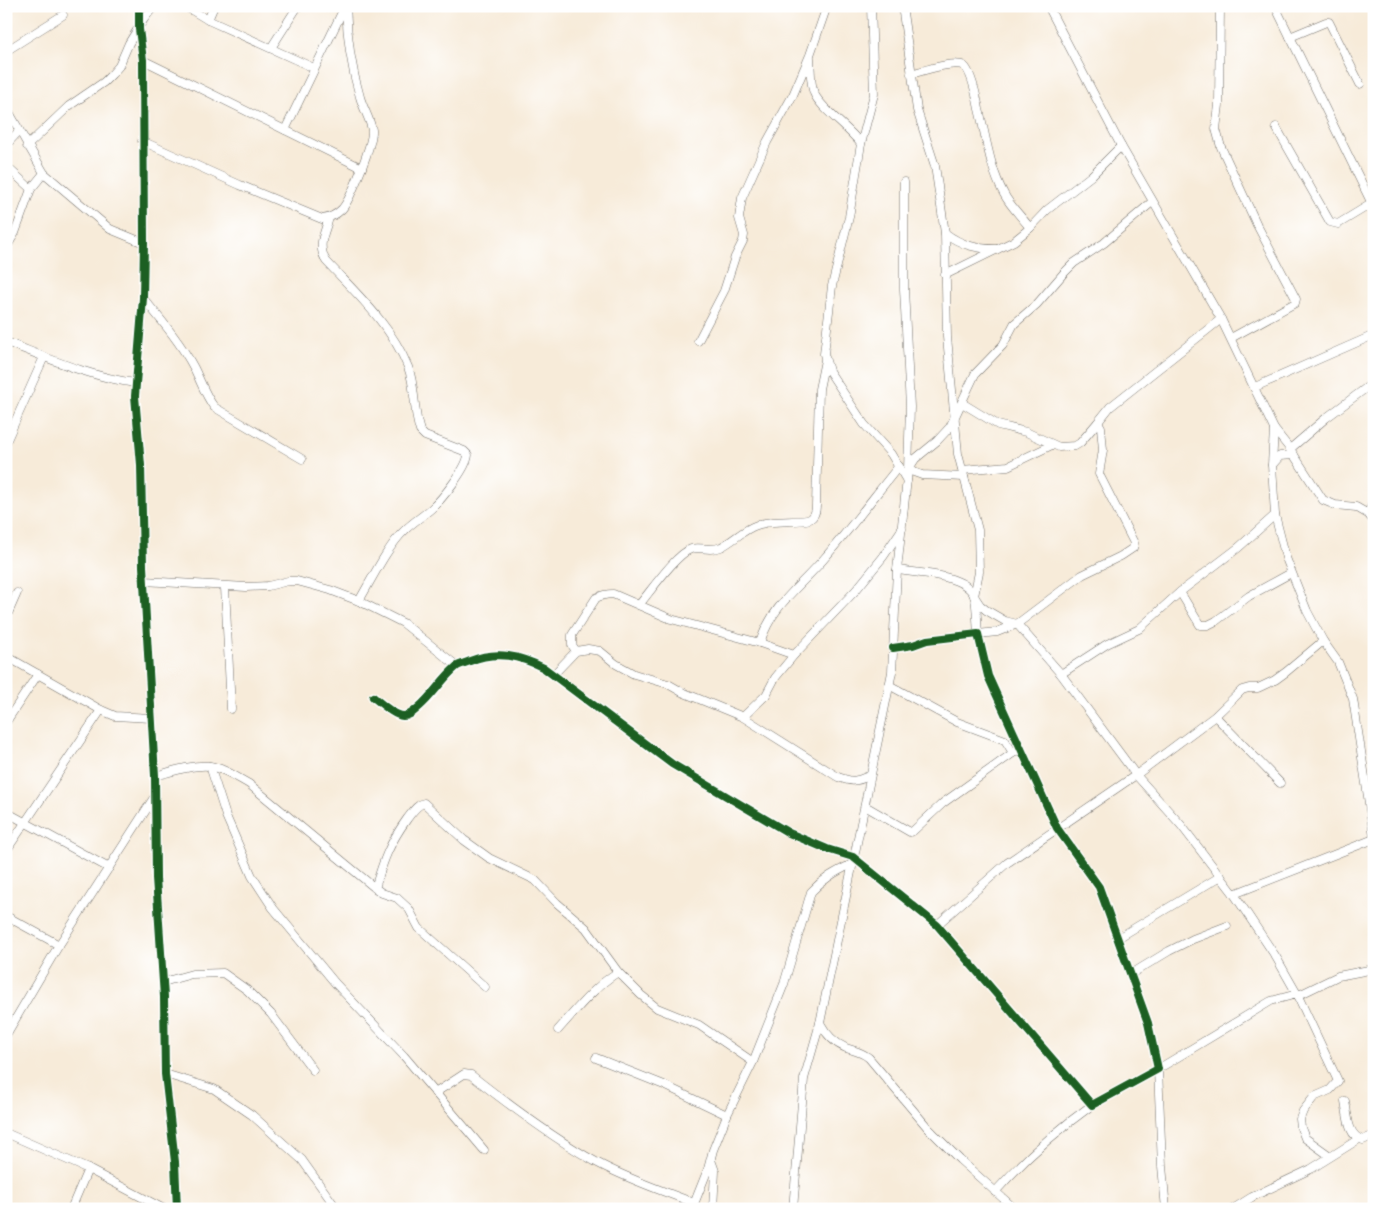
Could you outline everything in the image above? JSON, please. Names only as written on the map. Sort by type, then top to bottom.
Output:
[{"type":"street","points":[[139,6],[142,60],[144,242],[143,298],[135,383],[141,465],[144,581],[155,776],[165,1074],[175,1162],[177,1209]]},
{"type":"street","points":[[27,146],[69,106],[104,82],[112,74],[129,43],[154,6]]},
{"type":"street","points":[[185,6],[208,20],[314,68]]},
{"type":"street","points":[[208,20],[214,6]]},
{"type":"street","points":[[271,48],[298,6]]},
{"type":"street","points":[[285,130],[346,6]]},
{"type":"street","points":[[142,140],[249,189],[322,219],[329,218],[344,207],[362,168],[372,130],[360,98],[350,56],[346,6]]},
{"type":"street","points":[[698,341],[724,291],[735,257],[743,240],[744,235],[739,218],[742,198],[767,142],[793,95],[810,55],[827,6]]},
{"type":"street","points":[[793,1209],[804,1079],[820,1023],[852,861],[865,806],[869,776],[892,672],[898,570],[907,481],[903,469],[864,424],[829,370],[824,354],[832,286],[849,217],[861,144],[874,94],[871,6]]},
{"type":"street","points":[[902,6],[917,110],[935,166],[945,233],[947,337],[954,420],[958,454],[978,530],[979,572],[974,596],[978,634],[988,676],[1017,751],[1057,828],[1099,887],[1148,1023],[1158,1069],[1162,1166],[1166,1209]]},
{"type":"street","points":[[1220,6],[1219,96],[1216,130],[1221,148],[1257,225],[1296,299],[1295,303],[1231,338]]},
{"type":"street","points":[[1275,6],[1372,206],[1338,224],[1330,222],[1276,127]]},
{"type":"street","points":[[1049,7],[1121,146],[1221,319],[1274,429],[1292,452],[1323,500],[1335,505],[1356,507],[1368,514],[1374,521]]},
{"type":"street","points":[[6,51],[63,16]]},
{"type":"street","points":[[1290,37],[1330,22],[1360,84]]},
{"type":"street","points":[[810,55],[814,93],[861,144]]},
{"type":"street","points":[[142,60],[362,168]]},
{"type":"street","points":[[911,74],[948,65],[961,65],[966,68],[969,72],[997,177],[1004,195],[1030,228]]},
{"type":"street","points":[[6,107],[44,173],[110,229],[144,242]]},
{"type":"street","points":[[6,144],[19,131]]},
{"type":"street","points":[[945,275],[1014,241],[1047,210],[1092,176],[1121,146]]},
{"type":"street","points":[[6,166],[31,189]]},
{"type":"street","points":[[6,248],[14,233],[31,189],[44,173]]},
{"type":"street","points":[[903,469],[910,407],[904,289],[904,182]]},
{"type":"street","points":[[760,643],[777,608],[822,562],[903,469],[945,433],[954,420],[975,374],[1003,344],[1014,324],[1037,304],[1074,263],[1104,243],[1152,202]]},
{"type":"street","points":[[329,218],[321,244],[321,252],[326,262],[378,316],[394,341],[408,367],[420,431],[425,436],[464,451],[468,455],[468,460],[462,470],[434,506],[404,530],[384,558],[359,601]]},
{"type":"street","points":[[945,233],[962,244],[973,248],[999,249]]},
{"type":"street","points":[[143,298],[175,337],[194,369],[207,398],[214,407],[302,459]]},
{"type":"street","points":[[962,402],[998,425],[1026,432],[1052,445],[1064,447],[1080,443],[1110,407],[1221,319]]},
{"type":"street","points":[[1255,387],[1374,335]]},
{"type":"street","points":[[6,342],[97,376],[115,381],[135,383]]},
{"type":"street","points":[[6,442],[44,357]]},
{"type":"street","points":[[638,605],[685,552],[693,548],[712,550],[720,548],[756,525],[778,520],[808,520],[814,516],[816,506],[819,389],[825,360]]},
{"type":"street","points":[[1272,465],[1280,456],[1292,452],[1326,418],[1374,382]]},
{"type":"street","points":[[892,648],[913,645],[927,640],[997,632],[1017,624],[1082,575],[1133,548],[1134,543],[1099,474],[1102,450],[1101,427],[1098,422]]},
{"type":"street","points":[[1234,894],[1374,837],[1353,699],[1338,662],[1308,611],[1291,573],[1275,515],[1272,465],[1274,429]]},
{"type":"street","points":[[903,469],[922,474],[963,473],[1008,466],[1052,445]]},
{"type":"street","points":[[1368,514],[1374,501]]},
{"type":"street","points":[[1061,674],[1107,644],[1139,629],[1180,592],[1238,548],[1275,515]]},
{"type":"street","points":[[743,717],[766,694],[775,678],[794,655],[856,590],[883,557],[903,527]]},
{"type":"street","points":[[898,570],[958,580],[966,586],[986,610],[1005,621],[1017,624],[1061,674],[1136,775],[1181,825],[1221,876],[1276,958],[1297,994],[1338,1081],[1330,1090],[1314,1097],[1303,1111],[1300,1119],[1305,1138],[1330,1156]]},
{"type":"street","points":[[1180,592],[1200,625],[1204,626],[1216,621],[1249,596],[1291,573]]},
{"type":"street","points":[[144,581],[225,586],[268,586],[296,581],[330,590],[359,601],[403,623],[458,666]]},
{"type":"street","points":[[225,586],[231,710]]},
{"type":"street","points":[[6,618],[17,593]]},
{"type":"street","points":[[576,651],[572,645],[572,635],[596,598],[602,595],[613,594],[671,619],[760,643],[794,655]]},
{"type":"street","points":[[937,925],[1007,862],[1136,775],[1215,716],[1242,690],[1258,688],[1275,680],[1324,641]]},
{"type":"street","points":[[554,674],[576,651],[588,648],[600,651],[616,664],[634,674],[668,684],[682,692],[743,717],[838,777],[849,781],[856,781],[869,776]]},
{"type":"street","points":[[373,697],[396,714],[402,716],[410,715],[432,695],[458,666],[478,658],[500,654],[515,656],[532,662],[554,674],[672,764],[789,833],[852,861],[937,925],[1092,1105]]},
{"type":"street","points":[[6,656],[115,716],[151,718]]},
{"type":"street","points":[[6,722],[38,674]]},
{"type":"street","points":[[889,685],[957,722],[1000,737],[1017,751]]},
{"type":"street","points":[[6,851],[101,710]]},
{"type":"street","points":[[1215,716],[1280,783]]},
{"type":"street","points":[[865,806],[912,832],[943,803],[1017,751]]},
{"type":"street","points":[[155,776],[189,768],[210,766],[249,784],[375,888],[382,893],[396,898],[409,909],[420,928],[485,987]]},
{"type":"street","points":[[210,766],[226,816],[252,876],[273,908],[335,983],[404,1056],[484,1150]]},
{"type":"street","points":[[6,1035],[59,945],[155,796]]},
{"type":"street","points":[[375,888],[386,852],[394,838],[417,807],[424,803],[464,840],[489,858],[535,880],[557,903],[586,928],[618,972],[657,1008],[699,1025],[753,1062]]},
{"type":"street","points":[[6,812],[109,868]]},
{"type":"street","points":[[435,1093],[464,1074],[471,1075],[571,1147],[596,1162],[693,1206],[727,1116],[753,1062],[784,984],[811,892],[822,881],[852,861]]},
{"type":"street","points":[[1118,938],[1221,876]]},
{"type":"street","points":[[6,916],[59,945]]},
{"type":"street","points":[[1131,974],[1169,951],[1193,939],[1227,926]]},
{"type":"street","points":[[995,1192],[1015,1169],[1039,1147],[1092,1105],[1158,1069],[1271,1001],[1301,994],[1338,976],[1374,969]]},
{"type":"street","points":[[163,982],[192,974],[224,972],[247,990],[272,1014],[313,1070]]},
{"type":"street","points":[[558,1030],[592,992],[618,972]]},
{"type":"street","points":[[820,1023],[825,1033],[841,1045],[863,1053],[869,1058],[928,1128],[960,1160],[1015,1209]]},
{"type":"street","points":[[596,1058],[664,1085],[727,1116]]},
{"type":"street","points":[[165,1074],[214,1089],[252,1115],[302,1160],[337,1209]]},
{"type":"street","points":[[1345,1101],[1350,1126],[1355,1136],[1359,1139]]},
{"type":"street","points":[[6,1134],[88,1169],[164,1209]]},
{"type":"street","points":[[1233,1209],[1252,1197],[1311,1169],[1359,1139],[1363,1140],[1374,1135]]},
{"type":"street","points":[[711,1160],[715,1171],[714,1209]]},
{"type":"street","points":[[71,1209],[88,1169]]},
{"type":"cycle path","points":[[139,6],[139,29],[143,60],[144,243],[143,298],[135,396],[141,465],[143,566],[155,776],[156,878],[164,997],[165,1074],[175,1162],[177,1209]]},
{"type":"cycle path","points":[[373,697],[395,713],[405,716],[412,713],[424,702],[456,667],[470,661],[499,655],[526,660],[544,668],[672,764],[789,833],[827,849],[853,857],[937,925],[1092,1105],[1158,1069],[1148,1023],[1099,887],[1057,828],[988,676],[978,634],[927,640],[913,645],[893,648]]}]
